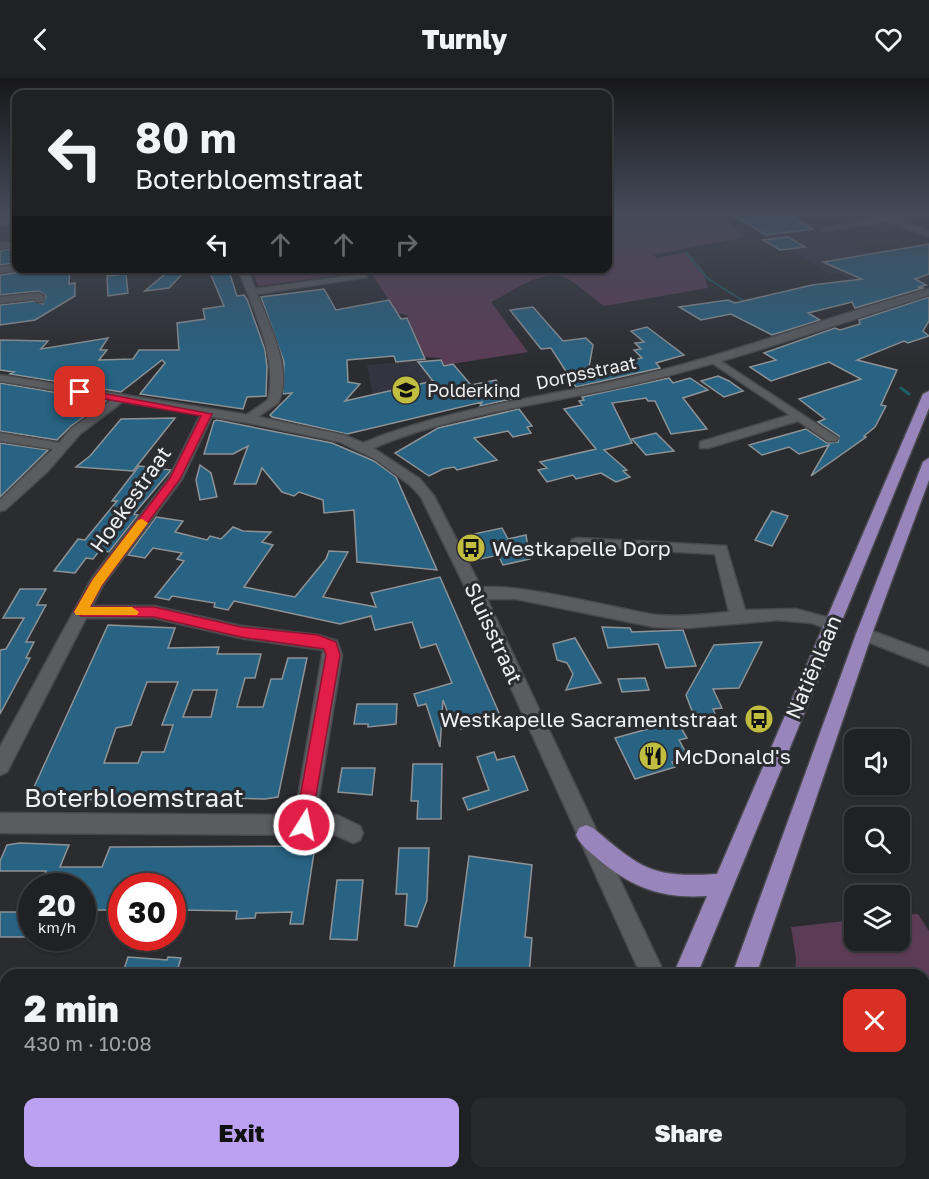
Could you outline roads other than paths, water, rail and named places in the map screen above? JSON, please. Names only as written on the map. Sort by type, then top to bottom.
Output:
[{"type":"main road","name":"Natiënlaan","points":[[688,969],[929,394]]},
{"type":"main road","name":"Natiënlaan","points":[[746,969],[864,634],[929,462]]},
{"type":"main road","points":[[586,835],[629,872],[652,884],[676,887],[724,884]]},
{"type":"street","points":[[244,273],[266,331],[277,377],[274,401],[249,419]]},
{"type":"street","points":[[251,292],[363,277]]},
{"type":"street","name":"Dorpsstraat","points":[[363,448],[420,426],[638,379],[713,359],[929,292]]},
{"type":"street","points":[[0,300],[39,296],[40,300]]},
{"type":"street","points":[[713,359],[832,438]]},
{"type":"street","points":[[0,378],[207,414],[249,419],[344,439],[363,448]]},
{"type":"street","points":[[0,507],[76,431],[120,399]]},
{"type":"street","name":"Hoekestraat","points":[[0,766],[97,582],[175,479],[207,414]]},
{"type":"street","points":[[704,445],[800,416]]},
{"type":"street","points":[[0,437],[62,447]]},
{"type":"street","name":"Sluisstraat","points":[[363,448],[404,472],[427,496],[476,593],[586,835],[650,969]]},
{"type":"street","points":[[577,543],[721,549],[738,616]]},
{"type":"street","points":[[476,593],[504,590],[628,616],[685,622],[785,614],[815,617],[831,624]]},
{"type":"street","points":[[81,612],[154,612],[241,632],[318,641],[331,645],[333,655],[304,825]]},
{"type":"street","points":[[864,634],[929,659]]},
{"type":"street","name":"Boterbloemstraat","points":[[0,823],[337,825],[353,833]]},
{"type":"waterway","points":[[695,263],[707,278],[742,300]]},
{"type":"waterway","points":[[901,388],[909,394]]},
{"type":"place","name":"Polderkind","points":[[406,390]]},
{"type":"place","name":"Westkapelle Dorp","points":[[471,548]]},
{"type":"place","name":"Westkapelle Sacramentstraat","points":[[759,719]]},
{"type":"place","name":"McDonald's","points":[[653,756]]}]
